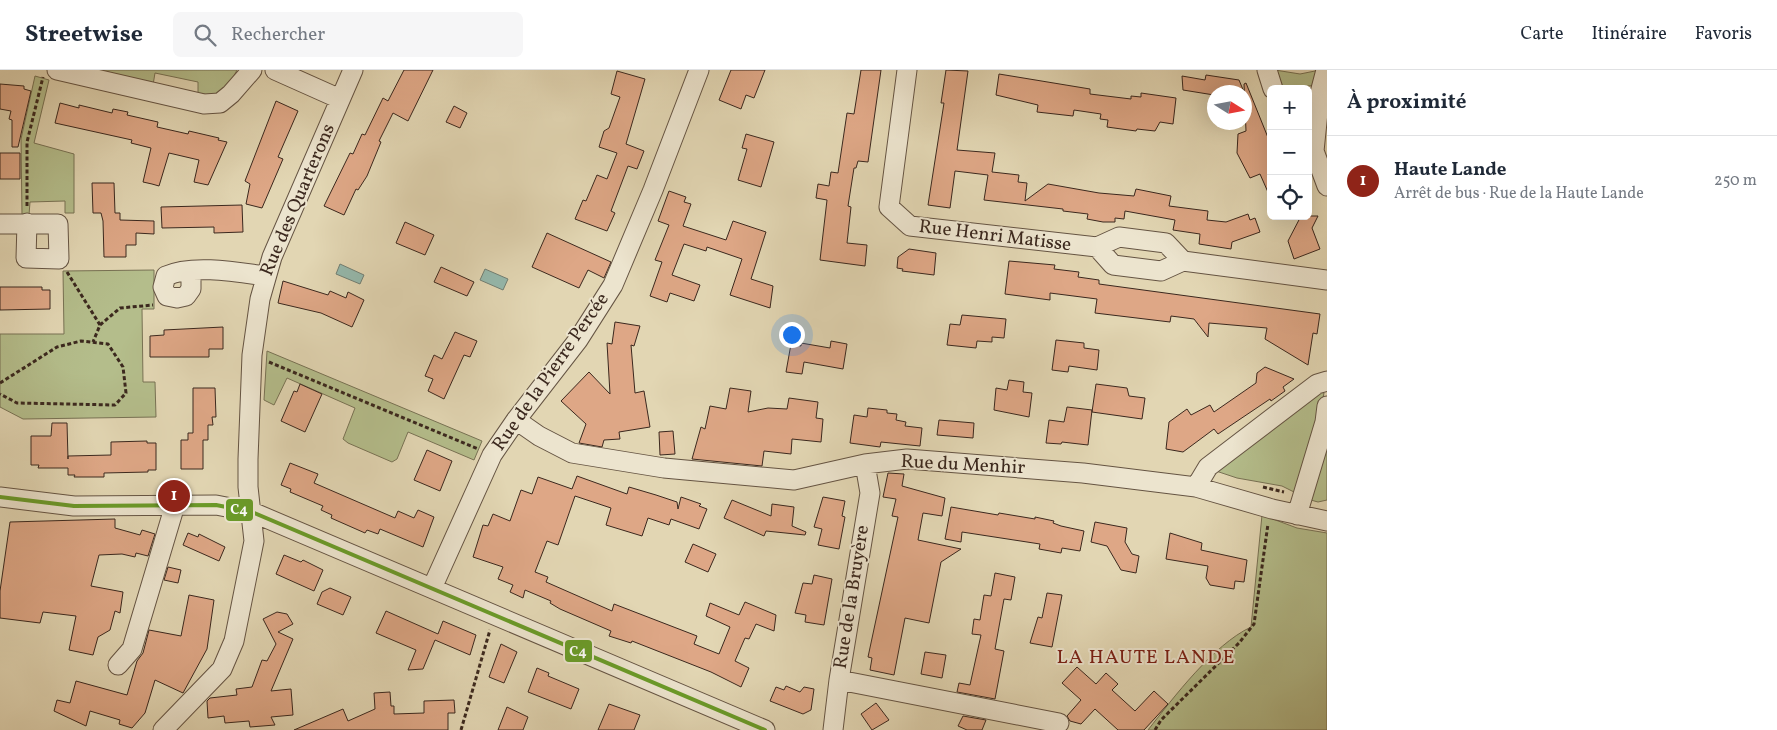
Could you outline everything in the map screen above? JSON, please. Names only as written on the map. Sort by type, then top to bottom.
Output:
[{"type":"street","points":[[51,72],[204,104],[220,103],[232,94],[252,70]]},
{"type":"street","points":[[275,70],[340,99]]},
{"type":"street","name":"Rue des Quarterons","points":[[163,730],[216,676],[226,661],[234,641],[254,541],[248,487],[252,355],[255,321],[272,257],[353,70]]},
{"type":"street","name":"Rue de la Pierre Percée","points":[[432,588],[492,455],[516,420],[578,340],[613,285],[653,190],[698,70]]},
{"type":"street","name":"Rue Henri Matisse","points":[[907,70],[889,207],[910,226],[1097,247],[1119,237],[1166,243],[1183,261],[1161,271],[1113,265],[1097,247]]},
{"type":"street","points":[[1267,70],[1272,85]]},
{"type":"street","points":[[1312,143],[1320,93],[1326,70]]},
{"type":"street","points":[[1312,151],[1327,186]]},
{"type":"street","points":[[0,224],[27,223],[58,224],[59,258],[26,258],[27,223]]},
{"type":"street","points":[[1183,261],[1327,280]]},
{"type":"street","points":[[167,296],[177,298],[186,296],[191,289],[191,271],[232,271],[266,276]]},
{"type":"street","points":[[1196,487],[1208,467],[1317,384],[1327,381]]},
{"type":"street","points":[[1297,515],[1326,417]]},
{"type":"street","name":"Rue du Menhir","points":[[516,420],[539,436],[572,453],[664,468],[794,480],[865,464],[916,460],[1083,473],[1196,487],[1272,509],[1327,520]]},
{"type":"street","name":"Rue de la Bruyère","points":[[833,730],[839,680],[870,493],[865,464]]},
{"type":"street","points":[[0,497],[74,506],[216,505],[252,512],[765,730]]},
{"type":"street","points":[[118,665],[132,650],[175,505]]},
{"type":"street","points":[[839,680],[1059,723]]},
{"type":"path","points":[[27,223],[27,142],[41,79],[51,72]]},
{"type":"path","points":[[59,258],[100,325]]},
{"type":"path","points":[[93,342],[100,325],[120,308],[157,305],[167,296]]},
{"type":"path","points":[[0,383],[57,347],[81,341],[108,344],[123,367],[126,393],[115,405],[18,404],[0,394]]},
{"type":"path","points":[[252,355],[492,455]]},
{"type":"path","points":[[1155,730],[1161,720],[1249,633],[1254,624],[1260,589],[1264,543],[1272,509]]},
{"type":"path","points":[[461,730],[494,614]]},
{"type":"green space","points":[[95,70],[237,70],[229,86],[216,96],[198,94],[198,82],[155,73],[153,85]]},
{"type":"green space","points":[[1275,70],[1300,74],[1320,70],[1318,85],[1279,85]]},
{"type":"green space","points":[[35,76],[49,80],[34,143],[74,154],[74,213],[65,213],[65,201],[30,202],[29,215],[22,215],[21,139]]},
{"type":"green space","points":[[154,270],[154,309],[142,309],[143,382],[155,382],[156,417],[23,419],[0,407],[0,334],[64,334],[63,271]]},
{"type":"green space","points":[[267,351],[482,441],[474,460],[408,432],[397,459],[392,462],[348,443],[343,439],[355,408],[287,378],[274,405],[264,400]]},
{"type":"green space","points":[[1320,392],[1324,393],[1312,450],[1298,494],[1282,486],[1237,478],[1216,471]]},
{"type":"green space","points":[[1327,435],[1327,500],[1318,502],[1307,499]]},
{"type":"green space","points":[[1262,515],[1297,528],[1327,533],[1327,730],[1148,730],[1182,688],[1209,659],[1237,635],[1251,627]]},
{"type":"water","points":[[340,264],[364,275],[360,284],[336,274]]},
{"type":"water","points":[[485,269],[508,279],[503,290],[480,280]]},
{"type":"building","points":[[404,70],[433,70],[408,121],[393,113],[379,141],[381,142],[367,176],[358,190],[356,189],[344,215],[324,206],[350,153],[353,154],[362,134],[365,135],[383,98],[388,101]]},
{"type":"building","points":[[731,70],[765,70],[754,98],[746,95],[741,109],[719,100]]},
{"type":"building","points":[[861,70],[881,70],[868,162],[858,161],[856,168],[854,168],[848,206],[851,207],[847,243],[867,245],[865,266],[820,260],[827,200],[816,198],[818,184],[829,186],[831,172],[838,173],[847,113],[854,114]]},
{"type":"building","points":[[946,70],[968,71],[957,150],[995,153],[992,172],[1019,175],[1018,182],[1027,183],[1025,201],[1048,184],[1099,193],[1134,196],[1136,189],[1171,196],[1169,206],[1208,211],[1207,220],[1226,222],[1248,214],[1250,220],[1255,218],[1260,232],[1232,242],[1231,249],[1199,244],[1200,234],[1173,230],[1175,220],[1125,211],[1124,219],[1115,218],[1115,222],[1103,222],[1087,219],[1088,214],[1063,211],[1063,209],[984,200],[988,175],[955,171],[950,208],[928,205],[944,103],[941,103]]},
{"type":"building","points":[[617,71],[645,79],[626,144],[644,151],[637,169],[628,166],[611,211],[615,213],[607,231],[575,219],[583,200],[586,201],[597,175],[607,179],[617,153],[599,147],[604,131],[609,128],[620,97],[611,94]]},
{"type":"building","points":[[999,74],[1090,89],[1090,94],[1131,99],[1131,96],[1141,97],[1141,93],[1176,98],[1173,124],[1160,122],[1155,131],[1137,129],[1136,131],[1107,127],[1108,120],[1100,119],[1101,114],[1074,110],[1073,116],[1037,112],[1038,105],[996,95]]},
{"type":"building","points":[[1206,75],[1239,80],[1241,85],[1207,85],[1207,94],[1183,90],[1182,76],[1205,80]]},
{"type":"building","points":[[0,84],[24,86],[24,89],[31,91],[18,147],[12,147],[12,120],[9,119],[11,111],[0,109]]},
{"type":"building","points":[[1252,98],[1267,135],[1267,190],[1260,174],[1250,178],[1237,153],[1238,134],[1252,130]]},
{"type":"building","points":[[276,101],[298,111],[278,157],[283,159],[262,208],[246,204],[250,184],[245,181]]},
{"type":"building","points":[[60,103],[79,108],[79,105],[112,113],[113,109],[128,112],[127,115],[158,122],[157,127],[188,134],[189,131],[219,138],[218,140],[227,142],[208,185],[194,182],[199,160],[169,153],[159,186],[143,182],[151,148],[131,143],[132,140],[55,123]]},
{"type":"building","points":[[454,106],[467,113],[460,128],[446,122]]},
{"type":"building","points":[[746,134],[774,142],[761,187],[738,180],[747,149],[742,148]]},
{"type":"building","points":[[0,153],[20,153],[20,179],[0,179]]},
{"type":"building","points":[[92,183],[114,183],[115,213],[120,213],[120,220],[154,221],[154,234],[136,233],[136,245],[126,245],[126,257],[104,257],[103,221],[101,213],[93,213]]},
{"type":"building","points":[[669,191],[686,197],[684,202],[691,204],[683,226],[726,240],[733,221],[766,232],[751,279],[773,286],[770,308],[730,295],[742,259],[707,247],[706,251],[684,244],[672,275],[700,285],[694,301],[670,293],[667,302],[650,296],[662,262],[655,260],[669,225],[658,221]]},
{"type":"building","points":[[242,205],[243,232],[214,233],[214,227],[162,228],[161,207]]},
{"type":"building","points":[[1312,216],[1318,216],[1312,228],[1320,249],[1294,259],[1288,241],[1299,220],[1312,220]]},
{"type":"building","points":[[405,222],[434,235],[425,255],[396,243]]},
{"type":"building","points":[[547,233],[611,262],[604,278],[588,270],[579,288],[532,267]]},
{"type":"building","points":[[909,249],[936,253],[934,275],[902,271],[903,269],[897,268],[898,257]]},
{"type":"building","points":[[1009,261],[1055,265],[1054,269],[1079,272],[1078,277],[1099,280],[1099,284],[1320,314],[1317,334],[1313,333],[1308,365],[1265,339],[1267,328],[1209,323],[1208,337],[1194,319],[1171,316],[1170,322],[1095,313],[1097,299],[1050,293],[1050,300],[1005,294]]},
{"type":"building","points":[[441,267],[474,282],[467,296],[434,282]]},
{"type":"building","points":[[283,281],[328,295],[330,291],[346,298],[348,292],[364,300],[352,327],[321,313],[278,303]]},
{"type":"building","points":[[0,287],[42,287],[42,290],[50,290],[50,309],[0,310]]},
{"type":"building","points":[[962,315],[1006,319],[1004,338],[992,337],[992,342],[977,341],[976,348],[947,345],[950,324],[960,325]]},
{"type":"building","points":[[615,322],[640,326],[634,346],[631,345],[635,393],[644,391],[650,427],[619,432],[620,439],[604,440],[602,447],[579,443],[586,424],[561,401],[589,372],[610,394],[607,343],[612,344]]},
{"type":"building","points":[[223,327],[223,349],[209,349],[209,357],[150,357],[150,336],[164,335],[164,330]]},
{"type":"building","points":[[455,332],[477,341],[470,357],[464,355],[444,399],[428,391],[433,379],[425,376],[434,355],[442,359]]},
{"type":"building","points":[[1056,340],[1084,343],[1084,348],[1099,350],[1097,370],[1069,366],[1068,372],[1052,370]]},
{"type":"building","points":[[831,341],[847,344],[843,369],[804,362],[802,374],[786,372],[791,344],[801,346],[801,343],[830,348]]},
{"type":"building","points":[[1265,367],[1294,379],[1283,387],[1285,391],[1218,434],[1214,429],[1183,452],[1166,449],[1169,422],[1187,409],[1191,415],[1210,405],[1214,412],[1256,383],[1257,373]]},
{"type":"building","points":[[1009,380],[1024,382],[1023,392],[1032,393],[1029,417],[994,410],[996,388],[1007,390]]},
{"type":"building","points":[[300,384],[322,394],[305,432],[281,421],[294,391],[297,392]]},
{"type":"building","points":[[1096,384],[1127,388],[1129,396],[1145,398],[1142,419],[1092,412]]},
{"type":"building","points":[[193,388],[215,388],[216,417],[212,417],[213,425],[208,425],[208,440],[203,440],[203,469],[181,469],[181,440],[188,440],[188,433],[193,433]]},
{"type":"building","points":[[730,388],[751,391],[748,412],[768,408],[787,409],[789,398],[818,402],[816,418],[823,419],[821,442],[792,439],[791,454],[764,451],[762,466],[692,459],[701,427],[705,429],[710,406],[726,409]]},
{"type":"building","points":[[1067,407],[1092,410],[1088,445],[1062,442],[1061,444],[1046,443],[1049,420],[1064,422]]},
{"type":"building","points":[[868,408],[887,410],[887,413],[897,414],[896,420],[906,422],[905,426],[922,428],[920,446],[881,442],[880,447],[850,443],[854,415],[867,417]]},
{"type":"building","points":[[939,420],[974,423],[973,438],[937,435]]},
{"type":"building","points":[[52,423],[67,423],[68,459],[68,456],[111,455],[111,442],[147,441],[147,443],[156,443],[156,470],[148,470],[148,472],[104,473],[104,477],[74,477],[75,475],[68,475],[68,468],[38,468],[39,465],[31,465],[31,436],[51,436]]},
{"type":"building","points":[[673,431],[675,454],[660,455],[659,432]]},
{"type":"building","points":[[427,450],[452,461],[440,491],[414,480]]},
{"type":"building","points":[[290,463],[318,474],[314,483],[395,518],[398,511],[414,518],[418,510],[434,517],[423,547],[380,529],[378,534],[367,530],[365,533],[331,518],[332,515],[321,510],[323,506],[290,492],[291,489],[281,485]]},
{"type":"building","points":[[888,473],[904,474],[902,486],[945,498],[942,516],[923,513],[918,540],[961,549],[941,562],[929,623],[905,618],[894,675],[870,670],[872,658],[868,657],[898,517],[892,516],[896,499],[883,497]]},
{"type":"building","points":[[577,476],[627,494],[629,487],[656,495],[677,502],[678,509],[681,497],[701,504],[699,506],[707,509],[699,529],[671,519],[669,525],[648,518],[642,536],[606,525],[611,508],[575,496],[558,545],[547,541],[535,572],[548,577],[546,582],[612,611],[614,604],[697,636],[694,644],[719,654],[730,627],[706,616],[710,603],[739,615],[745,602],[776,615],[774,631],[756,624],[749,639],[745,638],[735,661],[749,668],[741,687],[711,672],[632,641],[631,643],[609,636],[611,631],[560,609],[550,603],[551,601],[525,590],[523,598],[510,592],[513,585],[498,579],[503,567],[473,557],[483,525],[488,526],[493,514],[510,521],[521,490],[532,494],[538,477],[572,489]]},
{"type":"building","points":[[823,497],[845,501],[842,516],[845,517],[839,549],[818,545],[822,529],[814,527]]},
{"type":"building","points":[[732,500],[771,516],[772,504],[794,507],[792,526],[806,532],[805,535],[766,531],[764,536],[724,518]]},
{"type":"building","points":[[951,507],[998,515],[999,513],[1035,519],[1035,517],[1054,521],[1053,523],[1061,526],[1084,531],[1080,551],[1062,548],[1061,553],[1039,549],[1040,544],[962,532],[961,542],[945,539]]},
{"type":"building","points":[[115,519],[115,528],[140,535],[142,530],[155,534],[148,556],[136,553],[135,557],[122,554],[99,555],[91,586],[123,592],[120,613],[115,611],[110,630],[98,637],[93,655],[69,650],[76,616],[43,612],[40,623],[0,618],[0,591],[10,522]]},
{"type":"building","points":[[1095,522],[1127,528],[1125,542],[1132,554],[1139,556],[1136,573],[1121,570],[1107,546],[1091,542]]},
{"type":"building","points":[[188,533],[198,537],[199,534],[225,547],[219,561],[183,545]]},
{"type":"building","points":[[1170,533],[1202,543],[1201,550],[1247,560],[1244,582],[1235,581],[1234,589],[1210,585],[1206,578],[1208,566],[1166,559]]},
{"type":"building","points":[[693,544],[716,554],[708,572],[685,562]]},
{"type":"building","points":[[284,555],[301,562],[303,560],[323,570],[314,591],[276,574]]},
{"type":"building","points":[[168,567],[181,570],[178,583],[164,580]]},
{"type":"building","points":[[995,573],[1015,577],[1011,600],[1004,599],[995,649],[1004,651],[995,699],[957,692],[959,683],[970,685],[981,635],[972,634],[974,619],[980,620],[984,595],[991,596]]},
{"type":"building","points":[[814,575],[832,579],[824,625],[805,622],[806,615],[795,613],[803,583],[812,584]]},
{"type":"building","points":[[330,588],[351,597],[343,615],[317,604],[322,592]]},
{"type":"building","points":[[1047,593],[1062,595],[1052,647],[1030,643],[1038,617],[1042,618]]},
{"type":"building","points":[[189,595],[214,600],[207,649],[183,693],[155,680],[145,713],[132,728],[119,724],[120,720],[90,711],[86,726],[54,711],[57,700],[70,703],[76,681],[127,695],[137,661],[143,653],[149,630],[181,636]]},
{"type":"building","points":[[386,611],[438,634],[443,621],[476,635],[470,655],[435,640],[423,669],[408,670],[416,650],[376,633]]},
{"type":"building","points":[[277,612],[287,614],[293,624],[278,632],[293,639],[271,691],[291,689],[293,715],[271,717],[275,725],[250,727],[249,721],[225,723],[224,716],[208,718],[207,701],[210,698],[237,695],[236,689],[252,687],[262,660],[267,661],[276,644],[263,619]]},
{"type":"building","points":[[501,644],[517,652],[504,683],[489,677]]},
{"type":"building","points":[[925,652],[946,655],[942,678],[921,674]]},
{"type":"building","points":[[1077,667],[1096,684],[1106,673],[1118,684],[1112,690],[1135,711],[1154,691],[1168,704],[1144,730],[1118,730],[1095,709],[1081,724],[1070,721],[1067,716],[1081,700],[1062,683]]},
{"type":"building","points":[[537,668],[549,673],[548,676],[579,689],[571,709],[528,692]]},
{"type":"building","points":[[786,686],[800,692],[804,687],[814,689],[811,710],[803,714],[770,701],[776,687],[784,690]]},
{"type":"building","points":[[390,692],[391,706],[394,706],[394,714],[424,713],[424,701],[454,700],[455,713],[448,713],[448,730],[294,730],[343,709],[348,721],[375,709],[374,693]]},
{"type":"building","points":[[876,703],[889,720],[872,730],[861,714]]},
{"type":"building","points":[[609,704],[640,715],[634,730],[598,730]]},
{"type":"building","points":[[507,707],[528,717],[523,730],[498,730]]},
{"type":"building","points":[[963,716],[986,720],[982,730],[967,730],[958,726]]},
{"type":"transit line","name":"C4","points":[[0,497],[74,506],[216,505],[252,512],[765,730]]},
{"type":"place","name":"Haute Lande","points":[[174,496]]},
{"type":"district","name":"LA HAUTE LANDE","points":[[1146,658]]}]
